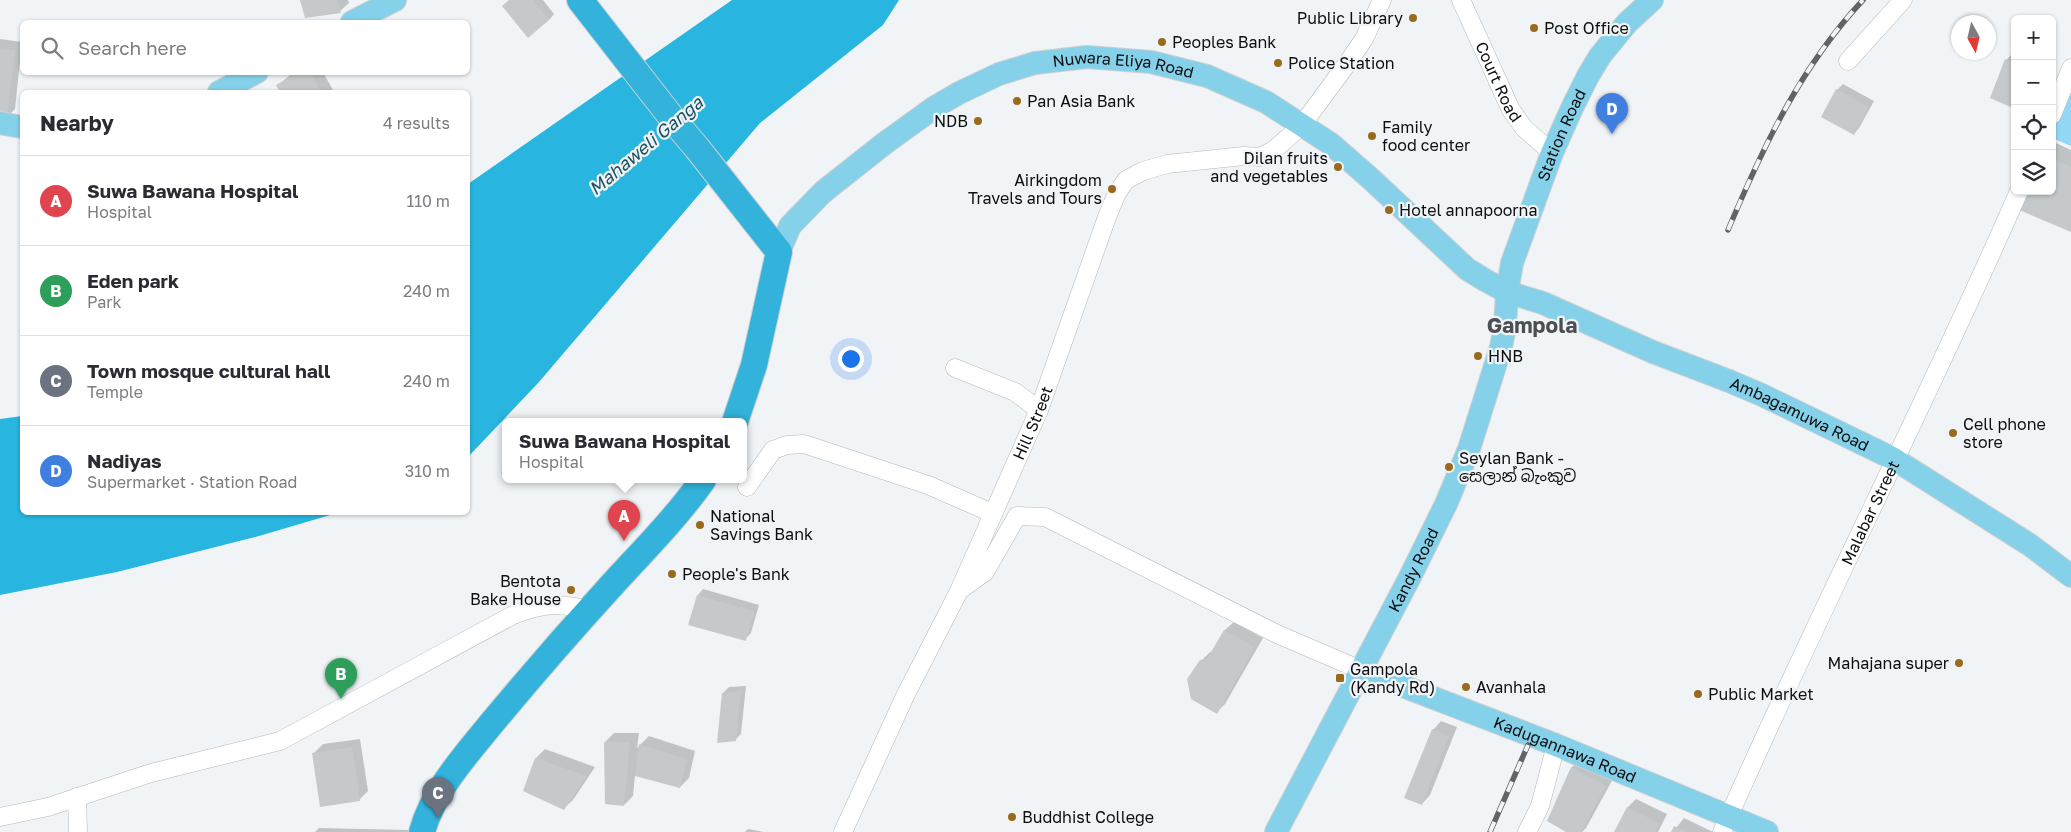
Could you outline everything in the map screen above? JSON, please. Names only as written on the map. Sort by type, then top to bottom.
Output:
[{"type":"highway","points":[[580,0],[779,252],[754,364],[736,418]]},
{"type":"highway","points":[[422,832],[431,807],[457,768],[514,696],[674,516],[701,483]]},
{"type":"main road","points":[[356,20],[395,0]]},
{"type":"main road","name":"Station Road","points":[[1507,292],[1512,263],[1552,153],[1584,84],[1600,56],[1627,24],[1652,0]]},
{"type":"main road","name":"Nuwara Eliya Road","points":[[779,252],[785,234],[798,216],[823,192],[885,143],[935,107],[999,74],[1035,63],[1087,57],[1151,62],[1207,76],[1238,88],[1266,102],[1331,144],[1353,162],[1467,269],[1507,292]]},
{"type":"main road","points":[[223,90],[251,75]]},
{"type":"main road","points":[[0,123],[20,127]]},
{"type":"main road","name":"Ambagamuwa Road","points":[[1507,292],[1543,303],[1653,352],[1762,395],[1894,459],[2030,545],[2071,576]]},
{"type":"main road","name":"Kandy Road","points":[[1276,832],[1410,577],[1446,504],[1469,449],[1501,347],[1505,327],[1507,292]]},
{"type":"main road","name":"Kadugannawa Road","points":[[1360,670],[1556,745],[1725,823],[1767,832]]},
{"type":"street","points":[[1302,125],[1364,39],[1382,0]]},
{"type":"street","name":"Court Road","points":[[1461,0],[1511,110],[1524,128],[1552,153]]},
{"type":"street","points":[[1848,61],[1904,0]]},
{"type":"street","points":[[2056,105],[2071,68]]},
{"type":"street","name":"Hill Street","points":[[843,832],[905,696],[959,591],[1039,410],[1117,193],[1126,180],[1143,171],[1167,164],[1225,157],[1260,157],[1274,150],[1302,125]]},
{"type":"street","name":"Malabar Street","points":[[1725,823],[1894,459],[1944,359],[2017,195]]},
{"type":"street","points":[[955,368],[1015,392],[1039,410]]},
{"type":"street","points":[[746,487],[773,450],[787,445],[804,444],[928,485],[992,513]]},
{"type":"street","points":[[959,591],[985,572],[1017,516],[1046,517],[1277,634],[1360,670]]},
{"type":"street","points":[[0,817],[48,807],[151,773],[280,741],[513,615],[529,609],[556,604],[589,610]]},
{"type":"street","points":[[1528,832],[1540,806],[1556,745]]},
{"type":"street","points":[[77,797],[78,832]]},
{"type":"shaded area","points":[[2071,80],[2071,146],[2056,140],[2056,123]]},
{"type":"water","name":"Mahaweli Ganga","points":[[732,0],[899,0],[883,25],[760,123],[539,382],[505,418],[502,418],[502,421],[470,455],[470,183]]},
{"type":"water","points":[[20,416],[20,515],[330,515],[259,536],[117,572],[0,595],[0,419]]},
{"type":"building","points":[[300,0],[337,0],[341,13],[305,18]]},
{"type":"building","points":[[509,0],[533,0],[549,20],[528,38],[502,6]]},
{"type":"building","points":[[0,48],[15,50],[7,119],[0,118]]},
{"type":"building","points":[[2005,59],[2011,61],[2011,107],[1990,98]]},
{"type":"building","points":[[294,75],[312,75],[320,90],[279,90],[276,85]]},
{"type":"building","points":[[1836,89],[1869,107],[1854,135],[1821,117]]},
{"type":"building","points":[[2056,160],[2071,167],[2071,232],[2019,210],[2026,195],[2056,195]]},
{"type":"building","points":[[697,595],[754,611],[746,641],[688,625]]},
{"type":"building","points":[[1224,630],[1255,647],[1217,714],[1191,699],[1187,679],[1200,660],[1207,659]]},
{"type":"building","points":[[741,691],[736,741],[717,743],[722,693]]},
{"type":"building","points":[[1432,729],[1449,736],[1422,805],[1404,798]]},
{"type":"building","points":[[604,742],[630,742],[624,806],[605,804]]},
{"type":"building","points":[[639,744],[687,759],[680,788],[635,776]]},
{"type":"building","points":[[352,747],[360,801],[320,807],[312,753]]},
{"type":"building","points":[[535,758],[587,776],[564,810],[523,791]]},
{"type":"building","points":[[1571,767],[1606,786],[1581,832],[1566,832],[1547,821]]},
{"type":"building","points":[[1627,807],[1659,823],[1655,832],[1614,832]]},
{"type":"building","points":[[1674,826],[1687,832],[1671,832]]},
{"type":"railway","points":[[1728,230],[1755,168],[1802,80],[1841,25],[1863,0]]},
{"type":"railway","points":[[1490,832],[1528,745]]},
{"type":"place","name":"Public Library","points":[[1413,18]]},
{"type":"place","name":"Post Office","points":[[1534,28]]},
{"type":"place","name":"Peoples Bank","points":[[1162,42]]},
{"type":"place","name":"Police Station","points":[[1278,63]]},
{"type":"place","name":"Pan Asia Bank","points":[[1017,101]]},
{"type":"place","name":"NDB","points":[[978,121]]},
{"type":"place","name":"Nadiyas","points":[[1612,134]]},
{"type":"place","name":"Family food center","points":[[1372,136]]},
{"type":"place","name":"Dilan fruits and vegetables","points":[[1338,167]]},
{"type":"place","name":"Airkingdom Travels and Tours","points":[[1112,189]]},
{"type":"place","name":"Hotel annapoorna","points":[[1389,210]]},
{"type":"place","name":"HNB","points":[[1478,356]]},
{"type":"place","name":"Cell phone store","points":[[1953,433]]},
{"type":"place","name":"Seylan Bank - සෙලාන් බැංකුව","points":[[1449,467]]},
{"type":"place","name":"National Savings Bank","points":[[700,525]]},
{"type":"place","name":"Suwa Bawana Hospital","points":[[624,541]]},
{"type":"place","name":"People's Bank","points":[[672,574]]},
{"type":"place","name":"Bentota Bake House","points":[[571,590]]},
{"type":"place","name":"Mahajana super","points":[[1959,663]]},
{"type":"place","name":"Gampola (Kandy Rd)","points":[[1340,678]]},
{"type":"place","name":"Avanhala","points":[[1466,687]]},
{"type":"place","name":"Public Market","points":[[1698,694]]},
{"type":"place","name":"Eden park","points":[[341,699]]},
{"type":"place","name":"Buddhist College","points":[[1012,817]]},
{"type":"place","name":"Town mosque cultural hall","points":[[438,818]]},
{"type":"district","name":"Gampola","points":[[1532,326]]}]
